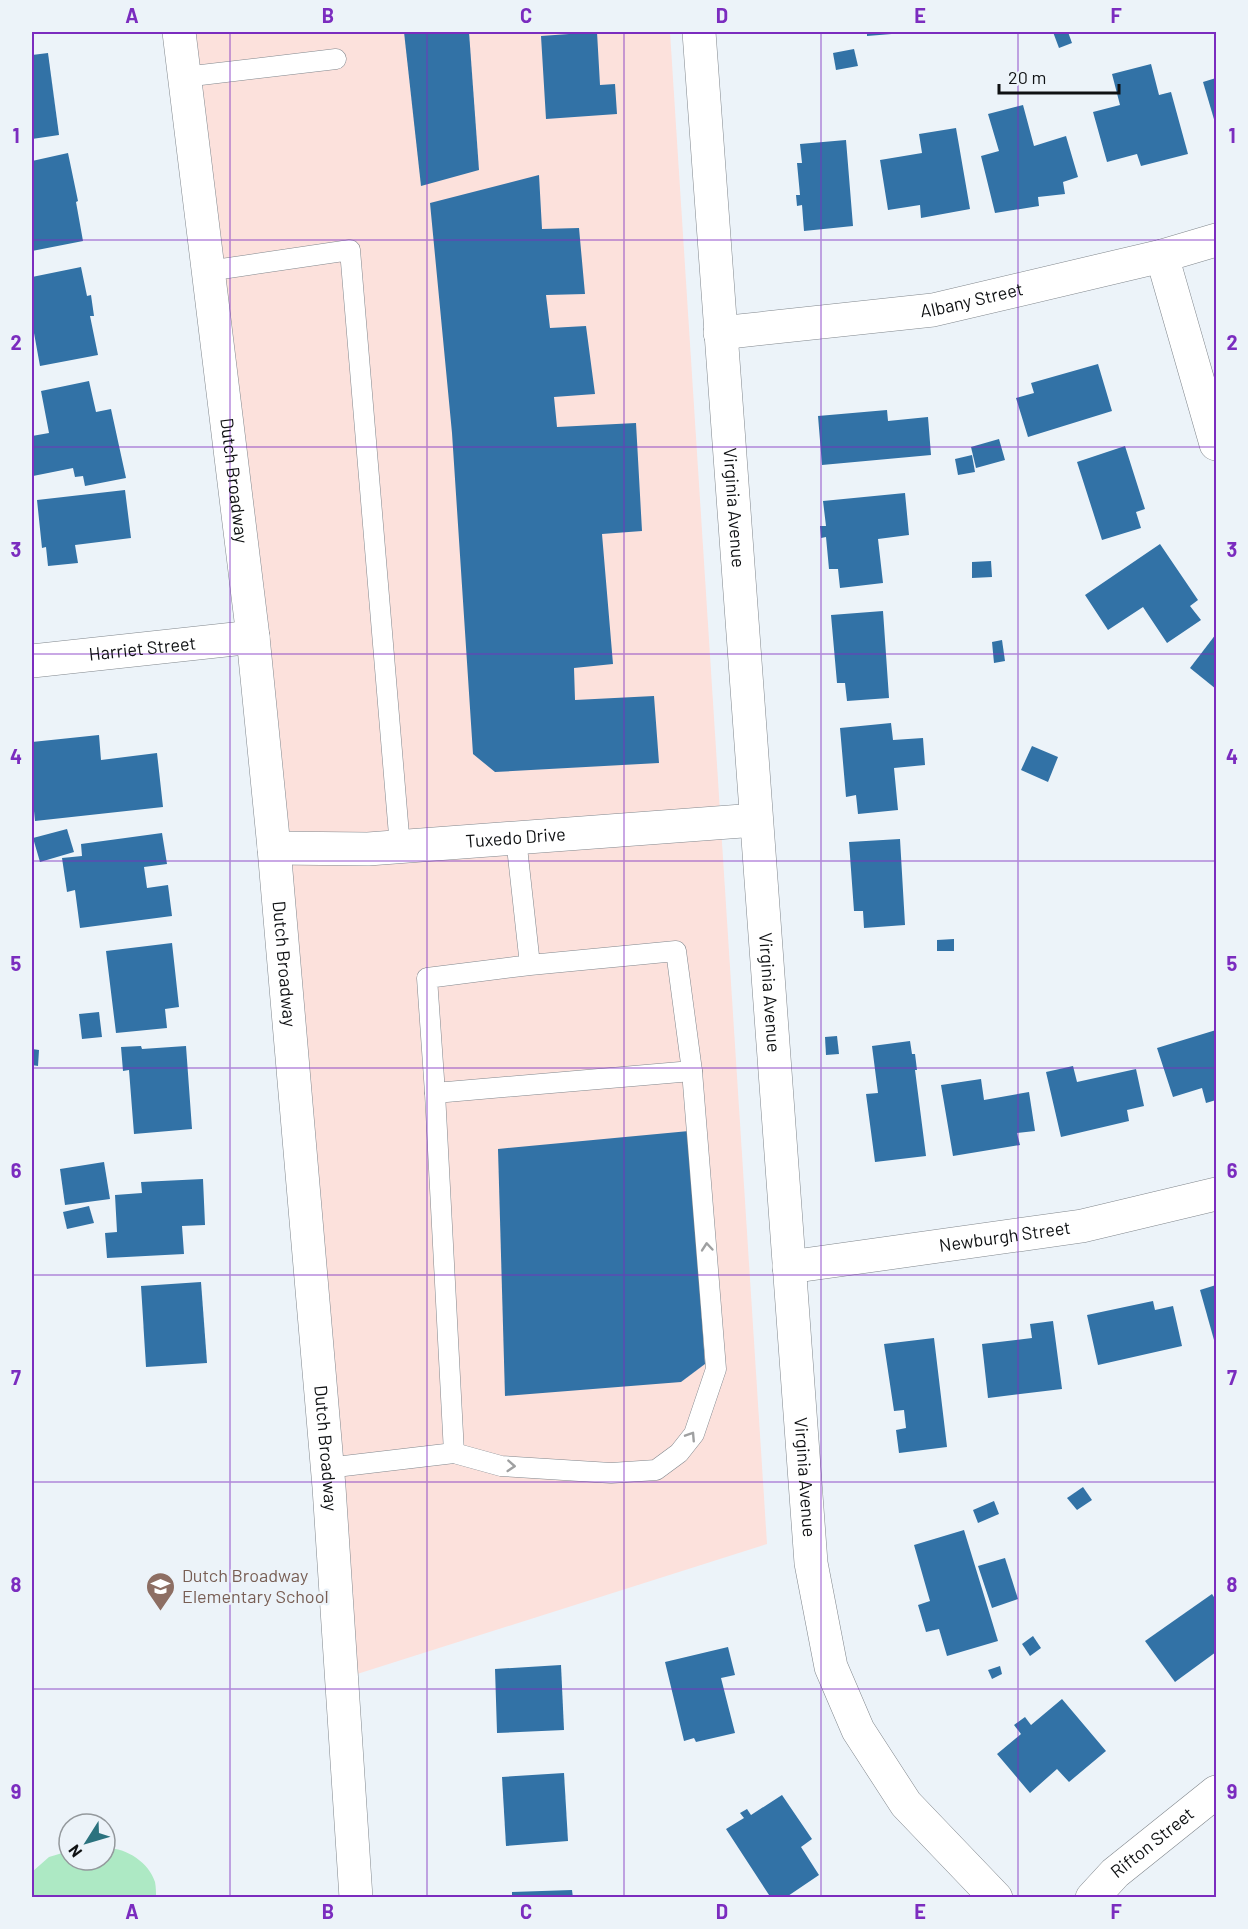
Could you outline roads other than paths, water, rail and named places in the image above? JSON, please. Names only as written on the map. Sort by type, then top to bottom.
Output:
[{"type":"street","name":"Dutch Broadway","points":[[179,32],[253,637],[274,849],[327,1468],[356,1898]]},
{"type":"street","name":"Virginia Avenue","points":[[699,32],[811,1563],[831,1667],[858,1730],[906,1804],[996,1898]]},
{"type":"street","name":"Albany Street","points":[[720,333],[933,310],[1162,256],[1216,240]]},
{"type":"street","points":[[1162,256],[1216,444]]},
{"type":"street","name":"Harriet Street","points":[[32,661],[253,637]]},
{"type":"street","name":"Tuxedo Drive","points":[[274,849],[368,849],[756,820]]},
{"type":"street","name":"Newburgh Street","points":[[789,1267],[1082,1226],[1216,1194]]},
{"type":"street","name":"Rifton Street","points":[[1092,1898],[1115,1873],[1216,1792]]},
{"type":"lane","points":[[184,77],[336,59]]},
{"type":"lane","points":[[208,271],[350,250],[400,847]]},
{"type":"lane","points":[[516,838],[530,965]]},
{"type":"lane","points":[[327,1468],[454,1454],[501,1466],[611,1473],[656,1470],[679,1453],[694,1434],[716,1369],[692,1071],[676,951],[530,965],[427,978],[454,1454]]},
{"type":"lane","points":[[435,1093],[692,1071]]},
{"type":"place","name":"Dutch Broadway Elementary School","points":[[161,1612]]}]
